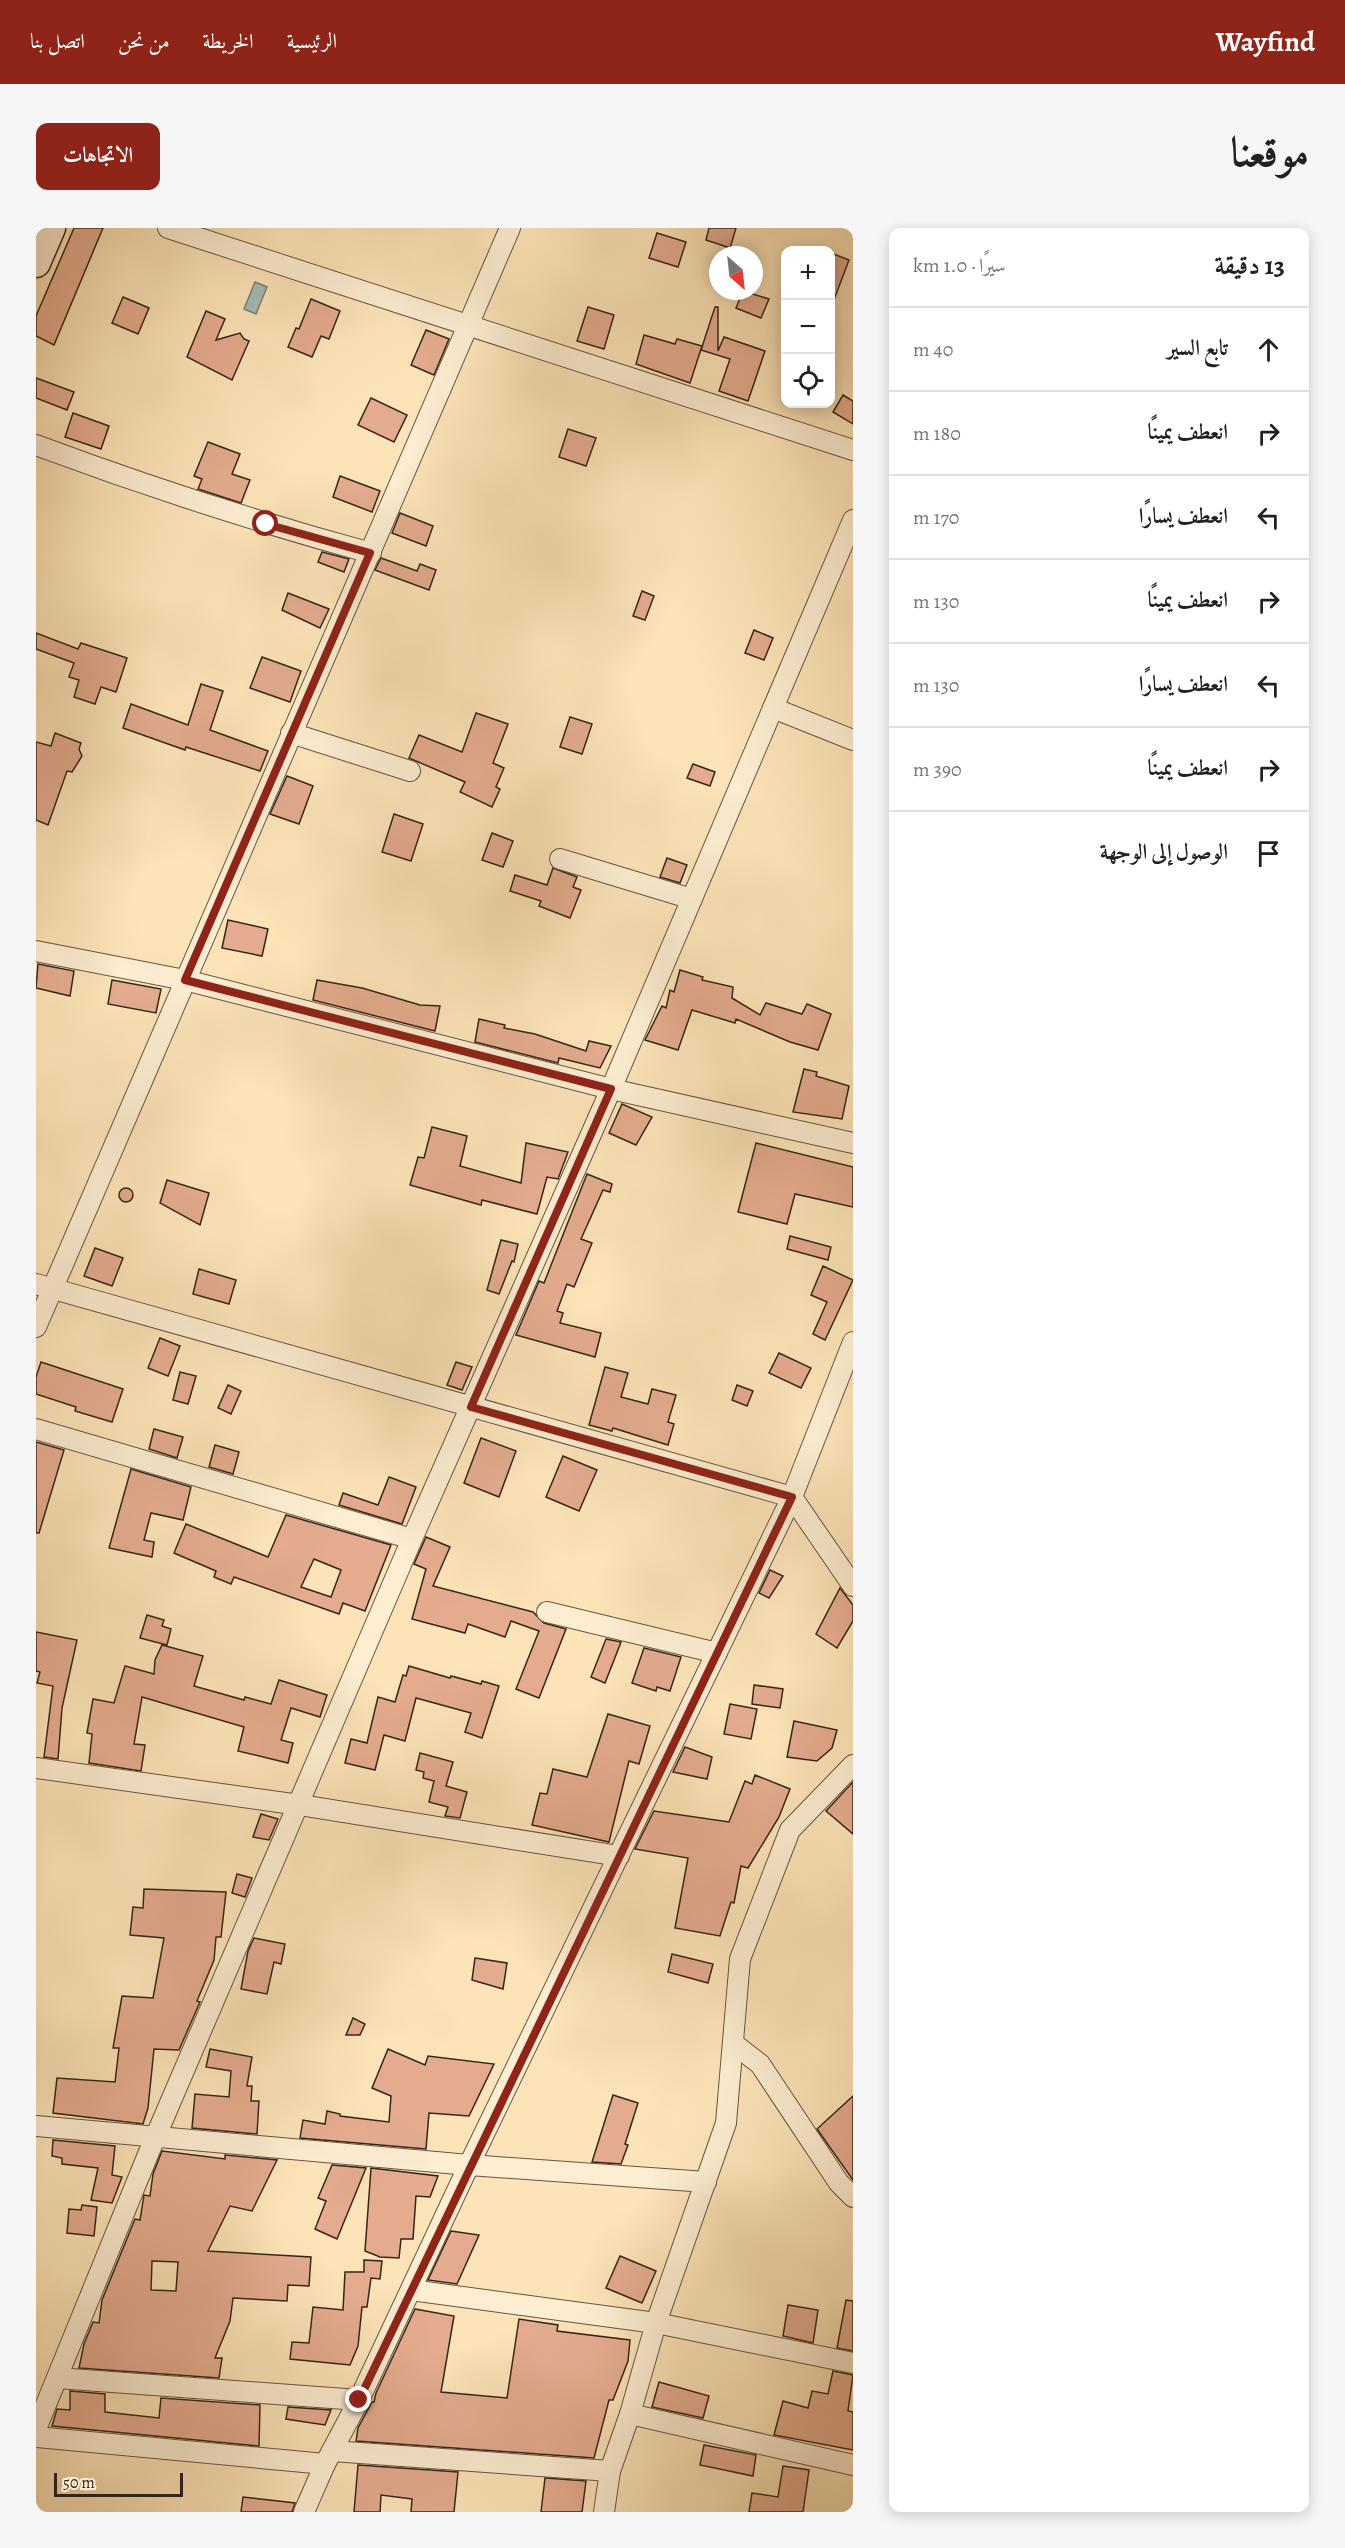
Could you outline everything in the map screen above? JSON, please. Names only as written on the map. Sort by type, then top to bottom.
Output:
[{"type":"main road","points":[[36,263],[51,228]]},
{"type":"street","points":[[168,228],[853,450]]},
{"type":"street","points":[[36,1327],[44,1286],[185,980],[510,228]]},
{"type":"street","points":[[36,445],[136,482],[266,524],[370,553]]},
{"type":"street","points":[[36,2429],[156,2136],[300,1805],[412,1539],[611,1089],[853,520]]},
{"type":"street","points":[[773,708],[853,740]]},
{"type":"street","points":[[291,733],[410,771]]},
{"type":"street","points":[[560,859],[692,899]]},
{"type":"street","points":[[36,951],[185,980],[611,1089],[853,1143]]},
{"type":"street","points":[[44,1286],[792,1497],[853,1586]]},
{"type":"street","points":[[304,2512],[792,1497],[853,1342]]},
{"type":"street","points":[[36,1429],[412,1539]]},
{"type":"street","points":[[547,1612],[717,1653]]},
{"type":"street","points":[[604,2512],[610,2471],[630,2414],[656,2323],[726,2123],[740,1959],[790,1830],[853,1765]]},
{"type":"street","points":[[36,1768],[300,1805],[619,1856]]},
{"type":"street","points":[[734,2044],[760,2064],[839,2183],[853,2197]]},
{"type":"street","points":[[36,2126],[469,2165],[706,2182]]},
{"type":"street","points":[[411,2290],[656,2323],[853,2363]]},
{"type":"street","points":[[57,2378],[359,2400]]},
{"type":"street","points":[[630,2414],[853,2465]]},
{"type":"street","points":[[36,2437],[329,2457],[610,2471]]},
{"type":"water","points":[[255,282],[267,287],[256,314],[244,309]]},
{"type":"building","points":[[74,228],[103,228],[54,345],[36,336],[36,316]]},
{"type":"building","points":[[709,228],[736,228],[731,246],[706,240]]},
{"type":"building","points":[[657,233],[686,242],[678,267],[649,258]]},
{"type":"building","points":[[835,255],[849,260],[835,297]]},
{"type":"building","points":[[123,297],[149,308],[138,334],[112,323]]},
{"type":"building","points":[[763,297],[769,299],[761,318],[736,308],[739,300],[763,300]]},
{"type":"building","points":[[311,299],[340,311],[329,339],[321,336],[312,357],[288,347],[296,328],[299,329]]},
{"type":"building","points":[[588,307],[614,315],[604,349],[577,341]]},
{"type":"building","points":[[715,307],[718,307],[718,351],[724,337],[765,351],[748,401],[719,391],[730,359],[701,350]]},
{"type":"building","points":[[206,311],[225,319],[216,340],[240,333],[244,339],[249,341],[232,380],[187,357]]},
{"type":"building","points":[[426,330],[449,339],[434,375],[411,365]]},
{"type":"building","points":[[644,335],[675,344],[677,339],[702,346],[690,383],[636,364]]},
{"type":"building","points":[[36,378],[74,392],[67,410],[36,398]]},
{"type":"building","points":[[843,395],[853,401],[853,424],[833,412]]},
{"type":"building","points":[[371,398],[407,415],[394,442],[358,425]]},
{"type":"building","points":[[73,413],[109,426],[101,449],[65,437]]},
{"type":"building","points":[[568,429],[596,438],[586,466],[559,457]]},
{"type":"building","points":[[208,442],[240,454],[232,474],[250,480],[241,503],[198,489],[202,479],[194,476]]},
{"type":"building","points":[[340,476],[380,491],[372,512],[333,497]]},
{"type":"building","points":[[400,513],[433,526],[426,546],[392,533]]},
{"type":"building","points":[[322,552],[349,559],[344,572],[318,562]]},
{"type":"building","points":[[381,558],[417,571],[420,564],[436,570],[429,590],[375,570]]},
{"type":"building","points":[[642,591],[654,596],[645,620],[633,616]]},
{"type":"building","points":[[288,593],[329,609],[320,628],[282,610]]},
{"type":"building","points":[[754,630],[773,638],[764,660],[745,653]]},
{"type":"building","points":[[36,633],[78,649],[81,643],[127,658],[116,692],[101,687],[95,704],[74,697],[79,680],[69,677],[74,663],[36,649]]},
{"type":"building","points":[[262,657],[301,671],[290,702],[250,688]]},
{"type":"building","points":[[201,684],[223,691],[210,730],[268,751],[260,771],[186,747],[185,750],[123,728],[131,704],[188,725]]},
{"type":"building","points":[[476,713],[508,724],[493,763],[504,768],[496,787],[500,789],[492,807],[460,792],[465,782],[409,758],[419,735],[462,752]]},
{"type":"building","points":[[570,717],[592,724],[582,754],[560,747]]},
{"type":"building","points":[[55,733],[81,743],[79,749],[82,756],[72,772],[67,771],[48,825],[36,820],[36,742],[51,746]]},
{"type":"building","points":[[693,764],[715,772],[710,786],[687,778]]},
{"type":"building","points":[[287,776],[313,786],[299,824],[270,814]]},
{"type":"building","points":[[394,814],[423,824],[411,861],[382,852]]},
{"type":"building","points":[[492,833],[513,841],[503,867],[482,860]]},
{"type":"building","points":[[667,858],[687,865],[680,883],[660,877]]},
{"type":"building","points":[[553,868],[577,877],[573,887],[581,890],[570,918],[539,906],[541,901],[510,891],[515,875],[547,885]]},
{"type":"building","points":[[228,920],[268,929],[262,956],[222,948]]},
{"type":"building","points":[[38,964],[74,971],[70,996],[36,988]]},
{"type":"building","points":[[680,970],[703,977],[702,980],[733,987],[732,998],[760,1015],[766,1003],[802,1014],[807,1004],[831,1014],[818,1050],[790,1042],[736,1019],[735,1023],[692,1010],[678,1050],[645,1040],[662,1006],[666,1008],[670,990],[674,992]]},
{"type":"building","points":[[112,980],[161,989],[156,1013],[108,1004]]},
{"type":"building","points":[[317,980],[362,988],[420,1005],[440,1006],[435,1031],[313,1000]]},
{"type":"building","points":[[479,1019],[586,1051],[589,1041],[611,1046],[600,1068],[559,1058],[558,1063],[475,1042]]},
{"type":"building","points":[[804,1069],[817,1072],[816,1076],[849,1086],[842,1119],[793,1112]]},
{"type":"building","points":[[622,1104],[652,1117],[636,1145],[609,1133]]},
{"type":"building","points":[[432,1127],[467,1136],[460,1166],[521,1183],[526,1143],[568,1152],[558,1179],[547,1177],[537,1214],[482,1200],[481,1205],[410,1185],[418,1157],[424,1158]]},
{"type":"building","points":[[756,1143],[853,1167],[853,1207],[795,1194],[787,1224],[738,1212]]},
{"type":"building","points":[[587,1174],[612,1184],[610,1192],[603,1190],[581,1239],[592,1243],[574,1287],[567,1284],[557,1311],[563,1313],[560,1323],[601,1333],[595,1357],[516,1335],[539,1281],[544,1283]]},
{"type":"building","points":[[167,1180],[209,1193],[200,1225],[160,1203]]},
{"type":"building","points":[[123,1188],[129,1188],[133,1195],[129,1202],[123,1202],[119,1198],[119,1192]]},
{"type":"building","points":[[790,1236],[831,1247],[828,1260],[787,1249]]},
{"type":"building","points":[[501,1240],[518,1244],[514,1262],[512,1261],[499,1294],[487,1290]]},
{"type":"building","points":[[95,1248],[123,1258],[112,1286],[84,1276]]},
{"type":"building","points":[[823,1266],[853,1280],[825,1340],[813,1334],[827,1302],[811,1295]]},
{"type":"building","points":[[199,1269],[236,1280],[229,1304],[193,1294]]},
{"type":"building","points":[[160,1338],[180,1346],[168,1376],[148,1368]]},
{"type":"building","points":[[779,1353],[811,1368],[801,1388],[769,1373]]},
{"type":"building","points":[[41,1362],[123,1389],[112,1422],[75,1411],[76,1407],[36,1394],[36,1377]]},
{"type":"building","points":[[456,1362],[472,1367],[462,1390],[447,1385]]},
{"type":"building","points":[[605,1367],[628,1373],[621,1397],[648,1404],[652,1389],[676,1395],[668,1422],[674,1424],[668,1445],[613,1428],[612,1431],[589,1425]]},
{"type":"building","points":[[180,1372],[196,1376],[188,1404],[173,1400]]},
{"type":"building","points":[[228,1385],[241,1391],[231,1414],[218,1408]]},
{"type":"building","points":[[737,1385],[753,1391],[747,1406],[732,1400]]},
{"type":"building","points":[[154,1429],[183,1437],[177,1458],[149,1449]]},
{"type":"building","points":[[481,1438],[516,1451],[499,1497],[464,1483]]},
{"type":"building","points":[[36,1442],[64,1450],[39,1533],[36,1533]]},
{"type":"building","points":[[215,1445],[239,1452],[233,1474],[209,1467]]},
{"type":"building","points":[[563,1456],[597,1470],[579,1511],[546,1497]]},
{"type":"building","points":[[131,1469],[191,1487],[183,1520],[151,1513],[144,1540],[154,1542],[152,1557],[109,1548]]},
{"type":"building","points":[[389,1477],[416,1487],[402,1524],[339,1505],[343,1493],[378,1505]]},
{"type":"building","points":[[286,1515],[391,1545],[365,1611],[343,1603],[339,1614],[234,1577],[231,1584],[214,1577],[216,1571],[174,1553],[186,1524],[268,1557]],"holes":[[[314,1559],[341,1570],[331,1597],[301,1587]]]},
{"type":"building","points":[[426,1537],[450,1547],[433,1586],[533,1612],[544,1623],[566,1629],[539,1698],[516,1689],[539,1631],[511,1621],[505,1637],[468,1624],[465,1633],[412,1619],[426,1569],[414,1564]]},
{"type":"building","points":[[770,1570],[783,1576],[769,1598],[759,1593]]},
{"type":"building","points":[[840,1588],[853,1605],[853,1621],[837,1648],[816,1634]]},
{"type":"building","points":[[147,1615],[164,1620],[162,1626],[171,1629],[167,1645],[140,1638]]},
{"type":"building","points":[[36,1632],[77,1640],[62,1708],[58,1759],[44,1757],[53,1686],[37,1683],[40,1672],[36,1671]]},
{"type":"building","points":[[606,1639],[621,1642],[605,1683],[591,1677]]},
{"type":"building","points":[[162,1645],[203,1656],[194,1686],[244,1700],[245,1697],[271,1704],[279,1680],[327,1695],[320,1717],[291,1708],[281,1740],[293,1743],[288,1763],[238,1751],[244,1727],[142,1697],[134,1744],[145,1745],[141,1771],[89,1763],[92,1734],[87,1733],[93,1699],[114,1703],[125,1666],[154,1674],[155,1660]]},
{"type":"building","points":[[644,1648],[681,1657],[670,1691],[657,1687],[656,1691],[632,1683]]},
{"type":"building","points":[[409,1666],[450,1678],[451,1676],[481,1684],[482,1681],[499,1686],[482,1738],[465,1732],[471,1713],[416,1698],[405,1741],[384,1735],[375,1770],[345,1763],[351,1739],[367,1743],[378,1697],[395,1702],[403,1675],[406,1676]]},
{"type":"building","points":[[754,1685],[783,1689],[780,1708],[752,1704]]},
{"type":"building","points":[[730,1704],[757,1709],[751,1739],[724,1734]]},
{"type":"building","points":[[608,1714],[650,1726],[639,1764],[629,1761],[609,1842],[532,1825],[540,1793],[547,1794],[553,1769],[587,1777]]},
{"type":"building","points":[[794,1721],[837,1730],[832,1748],[817,1761],[787,1757]]},
{"type":"building","points":[[685,1747],[712,1757],[707,1779],[673,1772]]},
{"type":"building","points":[[420,1753],[453,1762],[446,1786],[467,1792],[460,1818],[445,1816],[448,1807],[429,1802],[434,1781],[423,1778],[424,1772],[416,1770]]},
{"type":"building","points":[[755,1775],[790,1789],[779,1817],[748,1868],[741,1866],[734,1903],[731,1902],[720,1936],[675,1928],[688,1858],[635,1849],[654,1811],[729,1822],[745,1781],[752,1784]]},
{"type":"building","points":[[853,1782],[853,1834],[826,1811]]},
{"type":"building","points":[[261,1814],[278,1819],[269,1840],[253,1837]]},
{"type":"building","points":[[237,1874],[252,1878],[245,1897],[232,1893]]},
{"type":"building","points":[[144,1889],[226,1892],[221,1937],[216,1937],[214,1960],[197,2001],[200,2002],[179,2050],[154,2049],[148,2108],[143,2124],[53,2113],[57,2078],[115,2082],[119,2048],[113,2048],[122,1996],[153,1998],[164,1938],[130,1935],[133,1907],[143,1908]]},
{"type":"building","points":[[254,1938],[285,1944],[281,1964],[274,1962],[267,1994],[241,1989],[248,1951]]},
{"type":"building","points":[[672,1954],[713,1964],[708,1983],[668,1972]]},
{"type":"building","points":[[475,1958],[507,1963],[503,1989],[472,1980]]},
{"type":"building","points":[[353,2018],[365,2024],[360,2035],[346,2035]]},
{"type":"building","points":[[210,2049],[252,2057],[247,2086],[252,2086],[251,2101],[259,2101],[257,2134],[192,2128],[195,2094],[229,2097],[231,2071],[206,2067]]},
{"type":"building","points":[[388,2049],[425,2065],[428,2056],[494,2064],[469,2116],[429,2113],[426,2149],[300,2138],[303,2120],[325,2124],[327,2111],[340,2114],[340,2116],[389,2122],[391,2096],[372,2088]]},
{"type":"building","points":[[613,2095],[638,2103],[625,2144],[628,2145],[621,2164],[592,2162]]},
{"type":"building","points":[[853,2096],[853,2180],[817,2129]]},
{"type":"building","points":[[53,2140],[115,2146],[112,2175],[122,2177],[112,2203],[91,2200],[98,2168],[62,2164],[62,2158],[52,2156]]},
{"type":"building","points":[[162,2151],[225,2159],[225,2155],[277,2160],[252,2211],[230,2206],[208,2251],[311,2257],[309,2286],[288,2285],[287,2301],[233,2298],[230,2321],[215,2358],[222,2358],[219,2378],[79,2368],[84,2344],[93,2322],[99,2323],[102,2300],[135,2219],[140,2220],[144,2195],[150,2196],[153,2174]],"holes":[[[152,2261],[178,2262],[176,2291],[151,2290]]]},
{"type":"building","points":[[332,2165],[366,2168],[337,2239],[315,2229],[326,2201],[318,2198]]},
{"type":"building","points":[[371,2168],[438,2176],[430,2197],[416,2196],[413,2239],[401,2239],[399,2258],[380,2257],[365,2251]]},
{"type":"building","points":[[82,2205],[97,2207],[94,2236],[67,2233],[69,2209],[81,2210]]},
{"type":"building","points":[[451,2231],[479,2235],[457,2284],[428,2280]]},
{"type":"building","points":[[620,2256],[656,2271],[642,2303],[606,2288]]},
{"type":"building","points":[[364,2260],[382,2261],[380,2279],[371,2278],[367,2307],[362,2307],[358,2346],[350,2365],[290,2359],[292,2342],[309,2343],[313,2307],[343,2310],[345,2272],[364,2272]]},
{"type":"building","points":[[846,2300],[853,2301],[853,2351],[837,2348]]},
{"type":"building","points":[[788,2305],[818,2310],[813,2343],[783,2336]]},
{"type":"building","points":[[415,2309],[454,2316],[441,2392],[507,2398],[519,2319],[558,2325],[557,2331],[630,2340],[628,2361],[613,2400],[609,2400],[594,2458],[356,2441],[358,2428],[374,2402],[376,2393]]},
{"type":"building","points":[[833,2371],[853,2375],[848,2411],[853,2412],[853,2450],[774,2435],[783,2401],[808,2408],[812,2391],[828,2394]]},
{"type":"building","points":[[659,2382],[709,2396],[703,2418],[652,2407]]},
{"type":"building","points":[[70,2391],[105,2394],[105,2412],[159,2418],[161,2398],[260,2405],[259,2446],[52,2426],[57,2409],[70,2410]]},
{"type":"building","points":[[288,2407],[331,2410],[325,2425],[286,2419]]},
{"type":"building","points":[[704,2445],[756,2455],[753,2476],[700,2465]]},
{"type":"building","points":[[358,2465],[458,2472],[454,2512],[411,2512],[412,2499],[381,2495],[380,2512],[354,2512]]},
{"type":"building","points":[[783,2466],[809,2470],[803,2512],[749,2512],[752,2493],[778,2497]]},
{"type":"building","points":[[545,2478],[586,2481],[582,2512],[541,2512]]},
{"type":"building","points":[[243,2497],[295,2503],[292,2512],[241,2512]]},
{"type":"route","points":[[266,524],[370,553],[185,980],[611,1089],[471,1407],[792,1497],[469,2165],[359,2400]]}]
